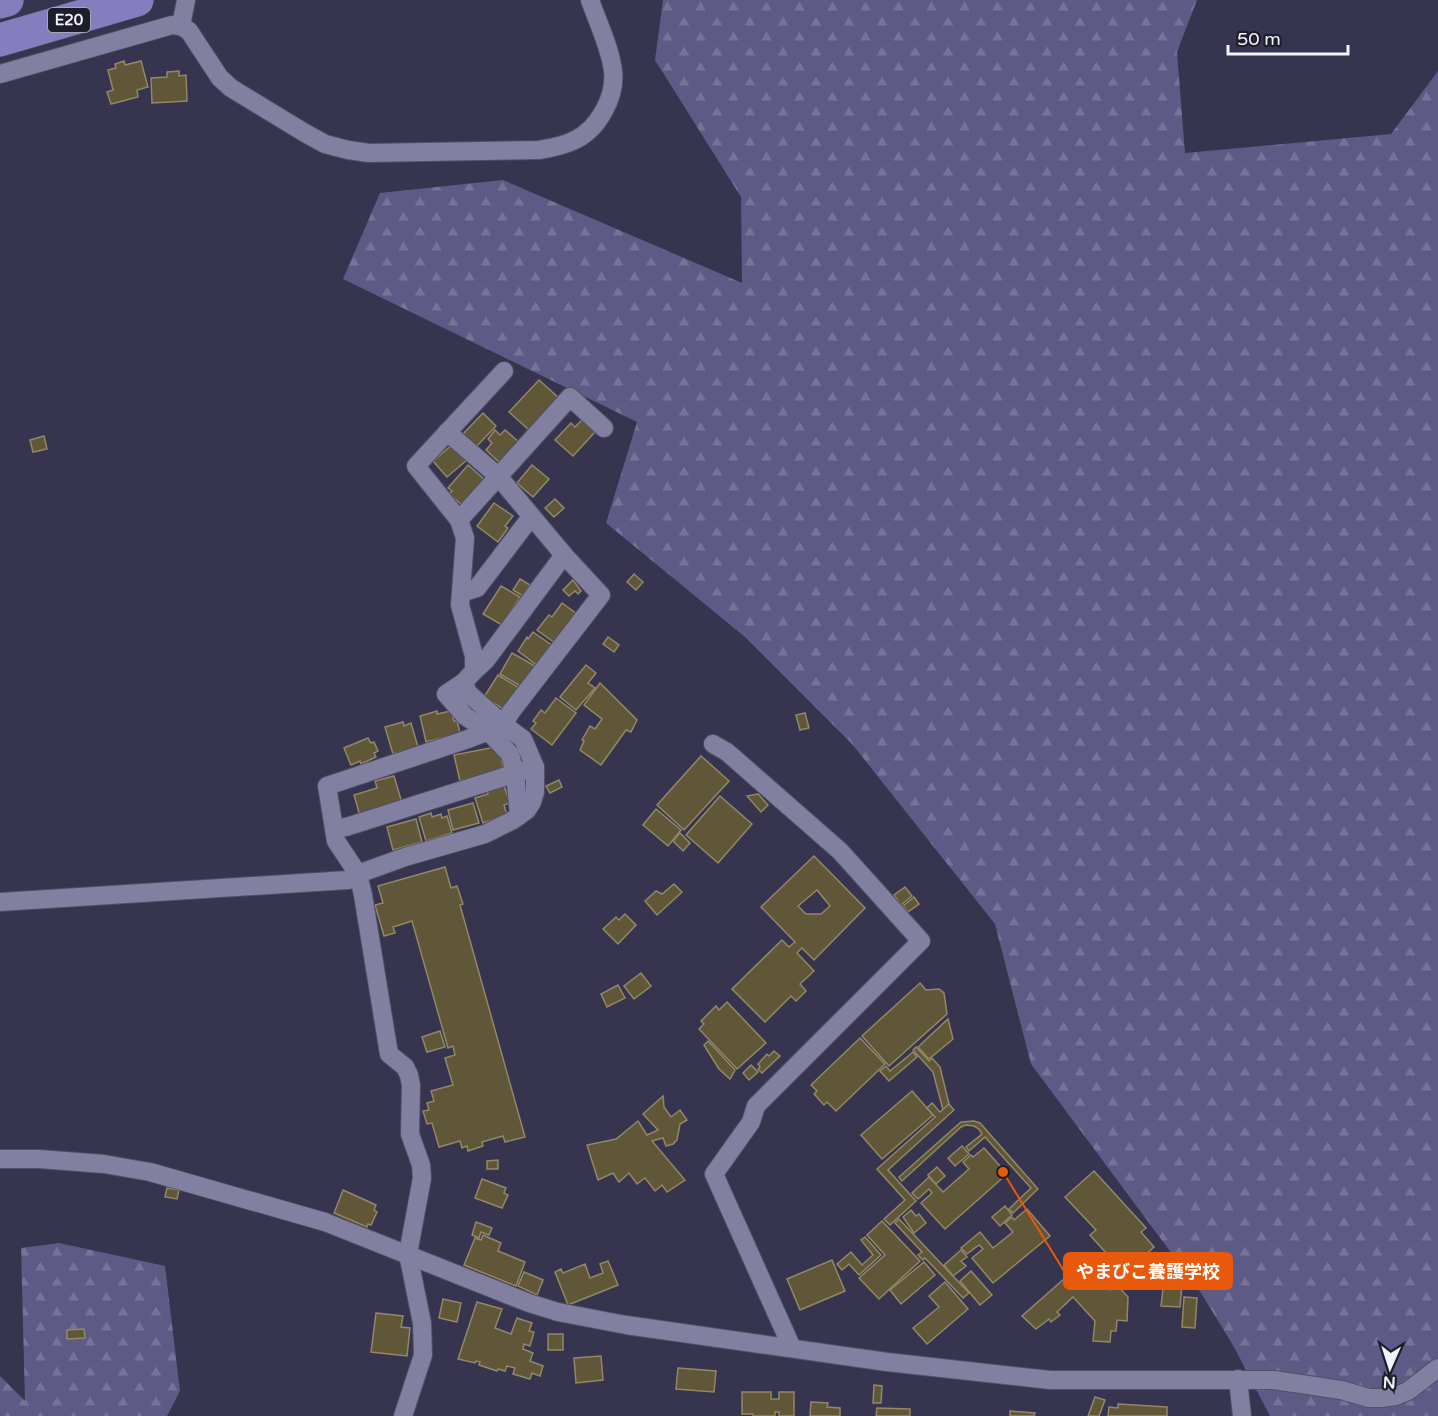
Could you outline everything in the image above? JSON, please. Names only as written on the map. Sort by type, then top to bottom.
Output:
[{"type":"highway","points":[[0,2],[7,0]]},
{"type":"highway","name":"E20","points":[[0,40],[137,0]]},
{"type":"street","points":[[181,26],[186,0]]},
{"type":"street","points":[[0,74],[172,24],[189,31],[220,78],[231,88],[325,144],[369,153],[539,150],[560,147],[578,139],[601,116],[608,101],[613,85],[611,61],[590,0]]},
{"type":"street","points":[[504,371],[417,466],[459,520],[465,538],[460,605],[474,656],[468,693],[496,728],[510,754],[515,773],[519,816]]},
{"type":"street","points":[[459,520],[570,398],[604,428]]},
{"type":"street","points":[[403,1416],[423,1355],[422,1323],[408,1254],[422,1178],[421,1165],[410,1134],[411,1085],[405,1067],[389,1054],[358,874],[336,841],[327,786],[496,728],[510,714],[602,595],[564,555],[498,476],[447,432]]},
{"type":"street","points":[[461,593],[477,588],[531,516]]},
{"type":"street","points":[[469,677],[486,660],[564,555]]},
{"type":"street","points":[[0,902],[348,880],[358,874],[405,857],[485,834],[519,816],[532,802],[535,792],[535,767],[523,739],[496,728]]},
{"type":"street","points":[[713,744],[728,752],[840,851],[921,941],[756,1106],[751,1122],[714,1174],[792,1348]]},
{"type":"street","points":[[334,828],[509,777],[535,767]]},
{"type":"street","points":[[0,1159],[39,1159],[105,1164],[150,1172],[326,1222],[530,1304],[558,1312],[617,1323],[888,1362],[1050,1380],[1238,1378],[1274,1380],[1341,1390],[1369,1398],[1396,1396],[1408,1391],[1438,1368]]},
{"type":"street","points":[[1238,1378],[1242,1416]]},
{"type":"green space","points":[[663,0],[1197,0],[1177,52],[1185,153],[1391,134],[1438,71],[1438,1416],[1270,1416],[1234,1347],[1201,1293],[1031,1064],[995,924],[852,744],[745,637],[606,523],[637,422],[343,279],[380,193],[503,180],[742,283],[741,197],[655,60]]},
{"type":"green space","points":[[59,1243],[165,1266],[180,1391],[167,1416],[0,1416],[0,1376],[25,1401],[21,1248]]},
{"type":"building","points":[[124,61],[125,65],[141,61],[148,87],[137,90],[138,97],[111,104],[107,92],[113,90],[108,70],[116,68],[115,64]]},
{"type":"building","points":[[179,71],[179,76],[186,75],[187,101],[152,103],[151,78],[167,77],[167,72]]},
{"type":"building","points":[[539,380],[560,399],[530,431],[509,412]]},
{"type":"building","points":[[483,413],[496,426],[475,448],[462,435]]},
{"type":"building","points":[[582,420],[595,432],[573,456],[555,440],[571,423],[575,427]]},
{"type":"building","points":[[495,430],[500,435],[505,430],[519,442],[500,463],[486,450],[492,443],[488,439]]},
{"type":"building","points":[[44,436],[47,449],[33,452],[30,440]]},
{"type":"building","points":[[453,444],[467,460],[447,477],[433,461]]},
{"type":"building","points":[[468,465],[485,480],[463,506],[449,494],[452,491],[448,488]]},
{"type":"building","points":[[532,465],[549,479],[533,497],[517,483]]},
{"type":"building","points":[[555,499],[564,508],[554,517],[545,508]]},
{"type":"building","points":[[494,503],[513,516],[505,526],[508,528],[498,542],[477,526]]},
{"type":"building","points":[[634,574],[643,582],[636,590],[627,582]]},
{"type":"building","points":[[520,579],[530,585],[523,596],[513,590]]},
{"type":"building","points":[[573,580],[581,591],[578,594],[575,591],[569,596],[563,590]]},
{"type":"building","points":[[501,586],[520,597],[502,625],[483,614]]},
{"type":"building","points":[[562,603],[577,614],[555,643],[537,630],[549,615],[552,617]]},
{"type":"building","points":[[533,632],[553,646],[538,666],[518,651]]},
{"type":"building","points":[[608,637],[619,645],[614,652],[603,644]]},
{"type":"building","points":[[512,653],[535,666],[522,687],[500,674]]},
{"type":"building","points":[[586,665],[596,673],[588,683],[595,688],[576,710],[560,697]]},
{"type":"building","points":[[498,675],[519,688],[503,709],[484,697]]},
{"type":"building","points":[[600,683],[637,720],[631,732],[626,730],[601,765],[580,750],[584,741],[582,740],[590,726],[595,729],[602,719],[584,705]]},
{"type":"building","points":[[556,698],[576,713],[552,745],[531,729],[536,723],[533,721],[541,710],[545,713]]},
{"type":"building","points":[[437,711],[437,714],[451,711],[460,733],[426,742],[420,716]]},
{"type":"building","points":[[805,713],[809,728],[800,730],[796,715]]},
{"type":"building","points":[[403,722],[404,726],[411,723],[418,747],[393,754],[385,727]]},
{"type":"building","points":[[368,738],[371,743],[374,742],[378,751],[374,753],[376,757],[361,764],[360,761],[351,765],[344,748]]},
{"type":"building","points":[[495,747],[500,751],[504,772],[460,781],[454,755]]},
{"type":"building","points":[[701,756],[729,781],[684,830],[657,805]]},
{"type":"building","points":[[394,776],[402,803],[360,816],[354,795],[377,788],[375,781]]},
{"type":"building","points":[[559,780],[562,787],[550,793],[546,786]]},
{"type":"building","points":[[504,786],[510,803],[504,805],[507,815],[483,823],[475,798],[488,794],[487,791]]},
{"type":"building","points":[[758,794],[768,805],[761,812],[747,796]]},
{"type":"building","points":[[720,796],[752,824],[718,863],[686,835]]},
{"type":"building","points":[[473,803],[479,823],[453,830],[448,810]]},
{"type":"building","points":[[656,809],[681,830],[668,846],[643,825]]},
{"type":"building","points":[[431,813],[432,817],[441,814],[442,818],[447,816],[452,833],[426,841],[419,817]]},
{"type":"building","points":[[416,819],[422,842],[393,850],[387,827]]},
{"type":"building","points":[[680,833],[690,843],[683,851],[673,841]]},
{"type":"building","points":[[814,856],[865,908],[814,960],[802,948],[797,953],[814,971],[800,984],[806,991],[796,1001],[791,996],[765,1022],[732,989],[782,940],[789,947],[795,942],[761,907]],"holes":[[[817,890],[830,906],[821,914],[806,914],[798,906]]]},
{"type":"building","points":[[445,867],[451,888],[457,886],[463,904],[460,905],[525,1137],[505,1142],[503,1136],[482,1142],[483,1146],[468,1151],[467,1146],[462,1148],[460,1141],[439,1147],[432,1123],[427,1124],[423,1111],[429,1110],[427,1103],[434,1101],[431,1091],[453,1085],[445,1058],[455,1055],[453,1046],[448,1048],[412,921],[393,927],[395,933],[384,936],[375,905],[383,903],[378,886]]},
{"type":"building","points":[[674,884],[682,892],[657,915],[645,901],[656,891],[662,894]]},
{"type":"building","points":[[905,887],[912,896],[901,905],[894,895]]},
{"type":"building","points":[[914,897],[919,904],[908,912],[903,906]]},
{"type":"building","points":[[625,914],[636,925],[618,944],[603,929],[616,917],[619,920]]},
{"type":"building","points":[[641,973],[651,986],[634,999],[624,986]]},
{"type":"building","points":[[920,983],[926,990],[939,989],[944,993],[947,1014],[889,1066],[862,1036]]},
{"type":"building","points":[[618,985],[625,998],[607,1007],[601,994]]},
{"type":"building","points":[[727,1002],[766,1043],[737,1069],[699,1029],[704,1024],[701,1021],[716,1006],[719,1010]]},
{"type":"building","points":[[948,1019],[953,1039],[929,1059],[918,1047]]},
{"type":"building","points":[[440,1031],[445,1047],[427,1052],[422,1037]]},
{"type":"building","points":[[860,1038],[885,1064],[836,1111],[827,1102],[824,1105],[814,1094],[817,1091],[811,1085]]},
{"type":"building","points":[[708,1041],[735,1070],[730,1079],[719,1069],[704,1045]]},
{"type":"building","points":[[916,1047],[929,1061],[932,1058],[940,1067],[949,1104],[943,1110],[933,1072],[913,1050]]},
{"type":"building","points":[[774,1051],[780,1056],[762,1073],[758,1069],[760,1067],[758,1064],[767,1054],[769,1056]]},
{"type":"building","points":[[913,1052],[917,1057],[889,1081],[880,1071],[886,1066],[890,1071]]},
{"type":"building","points":[[751,1065],[758,1072],[749,1080],[743,1073]]},
{"type":"building","points":[[912,1091],[933,1115],[882,1159],[861,1135]]},
{"type":"building","points":[[663,1096],[664,1107],[671,1117],[680,1110],[687,1120],[680,1124],[677,1140],[673,1144],[666,1146],[663,1138],[652,1141],[685,1180],[667,1192],[662,1185],[655,1191],[645,1178],[637,1184],[629,1173],[619,1182],[613,1173],[598,1180],[587,1145],[616,1139],[638,1121],[647,1135],[658,1130],[643,1114]]},
{"type":"building","points":[[932,1103],[940,1112],[949,1104],[954,1110],[888,1170],[916,1201],[890,1225],[884,1219],[905,1200],[877,1169],[935,1117],[927,1108]]},
{"type":"building","points":[[961,1122],[980,1123],[1038,1189],[1013,1213],[1009,1209],[1031,1188],[985,1137],[969,1151],[966,1147],[982,1134],[974,1126],[961,1127],[902,1181],[899,1177]]},
{"type":"building","points":[[962,1146],[969,1154],[955,1166],[948,1158]]},
{"type":"building","points":[[984,1148],[1007,1174],[945,1229],[921,1203],[932,1193],[929,1189],[918,1199],[912,1193],[929,1177],[943,1192],[969,1169],[963,1162]]},
{"type":"building","points":[[498,1160],[498,1169],[487,1169],[487,1161]]},
{"type":"building","points":[[937,1167],[945,1176],[936,1184],[928,1175]]},
{"type":"building","points":[[1094,1171],[1146,1228],[1141,1232],[1154,1247],[1125,1274],[1090,1235],[1096,1230],[1065,1197]]},
{"type":"building","points":[[482,1179],[506,1188],[504,1193],[508,1195],[502,1208],[475,1198]]},
{"type":"building","points":[[167,1188],[179,1190],[177,1199],[165,1197]]},
{"type":"building","points":[[343,1190],[376,1205],[374,1210],[377,1212],[371,1225],[368,1224],[367,1227],[334,1213]]},
{"type":"building","points":[[1005,1206],[1012,1215],[1000,1226],[992,1217]]},
{"type":"building","points":[[1027,1209],[1050,1236],[993,1283],[972,1258],[983,1249],[979,1245],[967,1254],[961,1248],[980,1232],[993,1248],[1013,1232],[1005,1223],[1012,1217],[1014,1220]]},
{"type":"building","points":[[911,1210],[916,1216],[919,1214],[926,1223],[914,1233],[903,1217]]},
{"type":"building","points":[[899,1219],[969,1293],[963,1298],[925,1258],[923,1260],[918,1255],[922,1252],[895,1223]]},
{"type":"building","points":[[882,1221],[920,1261],[879,1299],[859,1278],[885,1255],[867,1235]]},
{"type":"building","points":[[476,1222],[492,1228],[489,1235],[481,1232],[479,1238],[472,1235]]},
{"type":"building","points":[[483,1235],[501,1243],[498,1251],[525,1262],[516,1286],[464,1265],[475,1238],[481,1240]]},
{"type":"building","points":[[865,1237],[881,1255],[859,1275],[849,1264],[842,1270],[837,1264],[851,1252],[862,1265],[873,1255],[861,1240]]},
{"type":"building","points":[[961,1250],[967,1257],[961,1261],[966,1266],[953,1276],[944,1265]]},
{"type":"building","points":[[832,1260],[845,1291],[800,1310],[787,1279]]},
{"type":"building","points":[[608,1261],[618,1285],[568,1305],[555,1272],[561,1269],[563,1273],[585,1264],[590,1278],[603,1273],[600,1264]]},
{"type":"building","points":[[924,1262],[935,1275],[901,1304],[890,1290]]},
{"type":"building","points":[[1083,1266],[1090,1274],[1094,1271],[1110,1290],[1117,1285],[1128,1297],[1127,1321],[1117,1320],[1116,1331],[1111,1331],[1110,1342],[1093,1341],[1095,1321],[1073,1297],[1057,1312],[1060,1315],[1051,1322],[1049,1319],[1036,1329],[1022,1316],[1073,1271],[1075,1273]]},
{"type":"building","points":[[971,1271],[992,1295],[980,1305],[960,1281]]},
{"type":"building","points":[[524,1272],[543,1280],[537,1295],[518,1286]]},
{"type":"building","points":[[1165,1272],[1183,1273],[1180,1307],[1161,1306]]},
{"type":"building","points":[[945,1282],[968,1309],[927,1344],[913,1328],[939,1307],[929,1296]]},
{"type":"building","points":[[1184,1297],[1197,1298],[1195,1328],[1182,1327]]},
{"type":"building","points":[[443,1299],[461,1303],[457,1322],[439,1318]]},
{"type":"building","points":[[477,1302],[502,1309],[495,1328],[511,1334],[517,1318],[532,1323],[529,1331],[534,1332],[530,1346],[524,1344],[523,1349],[533,1353],[530,1361],[543,1366],[540,1376],[532,1373],[530,1379],[513,1374],[515,1368],[507,1366],[505,1371],[498,1369],[497,1371],[479,1365],[480,1362],[458,1359]]},
{"type":"building","points":[[376,1313],[403,1316],[401,1327],[410,1328],[407,1356],[371,1352]]},
{"type":"building","points":[[84,1329],[85,1338],[67,1339],[67,1330]]},
{"type":"building","points":[[548,1334],[563,1334],[563,1350],[548,1350]]},
{"type":"building","points":[[601,1356],[603,1380],[576,1383],[574,1358]]},
{"type":"building","points":[[678,1368],[716,1371],[714,1392],[676,1389]]},
{"type":"building","points":[[874,1385],[882,1386],[881,1403],[873,1403]]},
{"type":"building","points":[[742,1392],[771,1392],[771,1399],[779,1399],[779,1392],[794,1392],[794,1416],[779,1416],[779,1412],[775,1412],[775,1416],[742,1414]]},
{"type":"building","points":[[1095,1397],[1105,1400],[1099,1416],[1088,1416]]},
{"type":"building","points":[[811,1402],[828,1403],[827,1407],[840,1408],[840,1416],[810,1416]]},
{"type":"building","points":[[1118,1404],[1167,1407],[1167,1416],[1108,1416],[1109,1407],[1118,1408]]},
{"type":"building","points":[[877,1408],[910,1409],[910,1416],[876,1416]]},
{"type":"building","points":[[1010,1411],[1035,1413],[1034,1416],[1010,1416]]},
{"type":"place","name":"やまびこ養護学校","points":[[1003,1172]]}]
